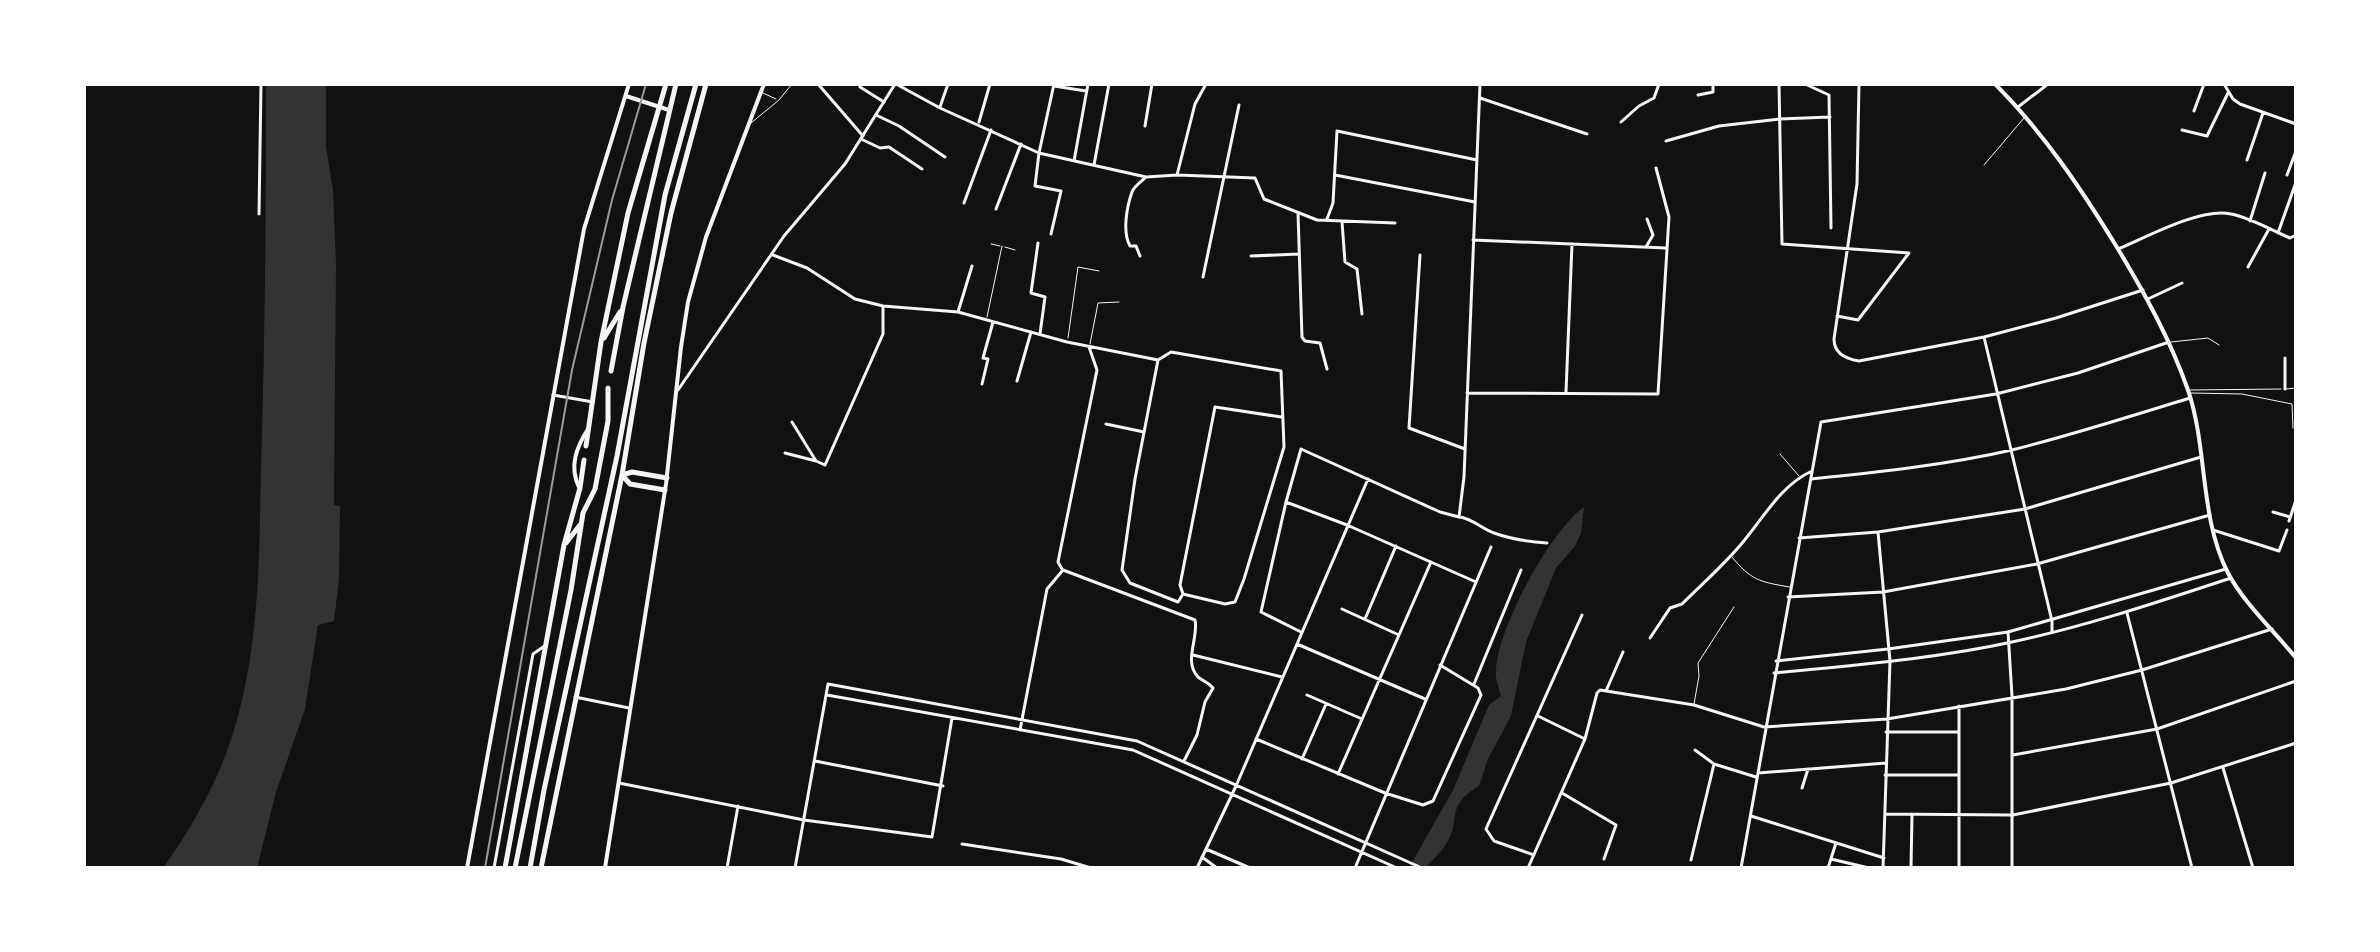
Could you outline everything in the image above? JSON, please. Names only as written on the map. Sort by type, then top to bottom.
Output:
[{"type":"highway","points":[[586,446],[601,342],[628,213],[666,84]]},
{"type":"highway","points":[[611,371],[623,307],[676,84]]},
{"type":"highway","points":[[530,868],[544,790],[617,458],[665,195],[696,84]]},
{"type":"highway","points":[[541,868],[622,475],[644,343],[671,213],[706,84]]},
{"type":"highway","points":[[651,130],[669,110]]},
{"type":"highway","points":[[601,342],[623,307]]},
{"type":"highway","points":[[515,868],[571,590],[580,525],[595,489],[608,421],[608,388]]},
{"type":"highway","points":[[617,458],[622,475],[630,484],[665,490]]},
{"type":"highway","points":[[505,868],[564,545],[580,488],[584,460]]},
{"type":"highway","points":[[610,489],[622,475],[632,472],[667,478]]},
{"type":"highway","points":[[580,488],[583,513]]},
{"type":"highway","points":[[564,545],[580,525]]},
{"type":"highway","points":[[594,563],[604,557]]},
{"type":"highway","points":[[591,584],[596,596]]},
{"type":"main road","points":[[467,868],[584,229],[629,84]]},
{"type":"main road","points":[[605,868],[667,478],[684,325],[693,281],[764,84]]},
{"type":"main road","points":[[1995,84],[2026,116],[2097,213],[2148,299],[2189,393],[2213,530],[2226,569],[2296,658]]},
{"type":"main road","points":[[625,95],[669,110]]},
{"type":"main road","points":[[580,488],[573,475],[578,444],[589,427]]},
{"type":"street","points":[[259,214],[261,84]]},
{"type":"street","points":[[818,84],[862,138],[880,148],[889,147],[922,169]]},
{"type":"street","points":[[676,393],[784,236],[845,164],[896,84],[940,108],[1039,153],[1146,177],[1255,178],[1264,199],[1317,220],[1395,223]]},
{"type":"street","points":[[940,108],[948,84]]},
{"type":"street","points":[[978,124],[990,84]]},
{"type":"street","points":[[1074,161],[1088,84]]},
{"type":"street","points":[[1094,165],[1109,84]]},
{"type":"street","points":[[1145,126],[1152,84]]},
{"type":"street","points":[[1177,175],[1195,104],[1206,84]]},
{"type":"street","points":[[1459,517],[1465,449],[1480,84]]},
{"type":"street","points":[[1621,122],[1654,98],[1659,84]]},
{"type":"street","points":[[1698,95],[1713,92],[1713,84]]},
{"type":"street","points":[[1779,84],[1782,244],[1909,253],[1858,320],[1837,316]]},
{"type":"street","points":[[1805,84],[1829,95],[1831,228]]},
{"type":"street","points":[[1859,84],[1857,184],[1834,346],[1839,353],[1859,361],[1984,337],[2143,290]]},
{"type":"street","points":[[2018,107],[2047,84]]},
{"type":"street","points":[[2194,111],[2204,84]]},
{"type":"street","points":[[2224,84],[2228,93],[2240,104],[2296,124]]},
{"type":"street","points":[[1051,234],[1061,191],[1035,186],[1054,85],[1086,91]]},
{"type":"street","points":[[860,87],[884,102]]},
{"type":"street","points":[[2182,130],[2207,136],[2228,93]]},
{"type":"street","points":[[1480,98],[1587,134]]},
{"type":"street","points":[[1203,277],[1239,105]]},
{"type":"street","points":[[2247,160],[2263,113]]},
{"type":"street","points":[[876,115],[899,126],[945,157]]},
{"type":"street","points":[[1666,141],[1719,126],[1830,117]]},
{"type":"street","points":[[964,203],[991,130]]},
{"type":"street","points":[[1327,219],[1333,203],[1337,131],[1477,160]]},
{"type":"street","points":[[996,209],[1021,144]]},
{"type":"street","points":[[2287,175],[2296,151]]},
{"type":"street","points":[[1467,393],[1658,394],[1668,209],[1656,168]]},
{"type":"street","points":[[2250,221],[2265,173]]},
{"type":"street","points":[[1335,175],[1475,202]]},
{"type":"street","points":[[1140,256],[1136,246],[1130,246],[1126,238],[1127,220],[1133,189],[1146,177]]},
{"type":"street","points":[[2278,233],[2295,185]]},
{"type":"street","points":[[2118,249],[2196,217],[2217,212],[2233,214],[2296,238]]},
{"type":"street","points":[[1298,213],[1302,337],[1305,341],[1320,343],[1327,369]]},
{"type":"street","points":[[1646,247],[1653,235],[1647,219]]},
{"type":"street","points":[[1342,222],[1345,262],[1357,269],[1362,314]]},
{"type":"street","points":[[2248,267],[2269,229]]},
{"type":"street","points":[[1473,240],[1666,248]]},
{"type":"street","points":[[1038,243],[1031,293],[1045,297],[1040,334]]},
{"type":"street","points":[[1566,394],[1572,244]]},
{"type":"street","points":[[1251,256],[1299,254]]},
{"type":"street","points":[[773,255],[807,268],[846,296],[883,306],[958,312],[1067,342],[1158,360],[1171,352],[1281,371],[1284,447],[1235,602],[1225,604],[1183,594]]},
{"type":"street","points":[[1420,255],[1409,428],[1465,449]]},
{"type":"street","points":[[958,312],[972,266]]},
{"type":"street","points":[[2148,299],[2182,283]]},
{"type":"street","points":[[785,453],[825,465],[883,334],[883,306]]},
{"type":"street","points":[[982,384],[988,359],[983,358],[993,322]]},
{"type":"street","points":[[1017,381],[1031,332]]},
{"type":"street","points":[[1984,337],[2052,621],[2052,632]]},
{"type":"street","points":[[1741,868],[1821,422],[1996,394],[2078,373],[2169,342]]},
{"type":"street","points":[[1089,347],[1097,370],[1058,562],[1063,570],[1193,619],[1196,627],[1191,648],[1196,675],[1213,688],[1205,702],[1197,735],[1183,762]]},
{"type":"street","points":[[2285,358],[2285,389]]},
{"type":"street","points":[[1158,360],[1122,570],[1130,583],[1166,598],[1178,602],[1183,594]]},
{"type":"street","points":[[1811,479],[1903,470],[2010,450],[2094,428],[2189,393]]},
{"type":"street","points":[[552,395],[593,402]]},
{"type":"street","points":[[1183,594],[1180,585],[1215,407],[1281,417]]},
{"type":"street","points":[[792,422],[816,461]]},
{"type":"street","points":[[1106,424],[1144,432]]},
{"type":"street","points":[[1301,632],[1261,612],[1301,449],[1440,512],[1466,517],[1495,534],[1547,543]]},
{"type":"street","points":[[1799,538],[1878,532],[2025,509],[2202,456]]},
{"type":"street","points":[[1650,638],[1670,608],[1682,604],[1731,555],[1767,509],[1801,476],[1812,471]]},
{"type":"street","points":[[1197,868],[1236,786],[1368,479]]},
{"type":"street","points":[[2273,512],[2292,518],[2296,500]]},
{"type":"street","points":[[1286,502],[1347,525],[1476,582]]},
{"type":"street","points":[[1788,597],[1883,592],[2037,564],[2210,515]]},
{"type":"street","points":[[2213,530],[2279,551],[2287,530]]},
{"type":"street","points":[[1878,532],[1890,661],[1883,868]]},
{"type":"street","points":[[1365,619],[1396,546]]},
{"type":"street","points":[[1355,868],[1491,547]]},
{"type":"street","points":[[1338,774],[1431,562]]},
{"type":"street","points":[[1776,661],[2008,632],[2226,569]]},
{"type":"street","points":[[1020,730],[1047,589],[1063,570]]},
{"type":"street","points":[[1474,684],[1521,570]]},
{"type":"street","points":[[1774,673],[1890,661],[2009,643],[2127,613],[2231,578]]},
{"type":"street","points":[[1342,609],[1399,635]]},
{"type":"street","points":[[2127,613],[2192,868]]},
{"type":"street","points":[[1534,855],[1494,841],[1486,829],[1582,615]]},
{"type":"street","points":[[1528,868],[1585,739],[1598,692],[1694,705],[1764,727],[1887,719],[2066,689],[2142,670],[2272,629]]},
{"type":"street","points":[[2008,632],[2012,696],[2012,868]]},
{"type":"street","points":[[1296,643],[1425,699]]},
{"type":"street","points":[[494,868],[533,654],[546,645]]},
{"type":"street","points":[[1606,691],[1623,652]]},
{"type":"street","points":[[1193,655],[1282,677]]},
{"type":"street","points":[[1256,739],[1385,793],[1423,805],[1433,801],[1481,691],[1440,665]]},
{"type":"street","points":[[2013,755],[2157,729],[2296,681]]},
{"type":"street","points":[[795,868],[828,684],[1137,741],[1422,868]]},
{"type":"street","points":[[827,695],[1133,750],[1397,868]]},
{"type":"street","points":[[1307,695],[1362,720]]},
{"type":"street","points":[[575,697],[629,708]]},
{"type":"street","points":[[1302,759],[1326,704]]},
{"type":"street","points":[[1959,706],[1959,868]]},
{"type":"street","points":[[1538,715],[1585,739]]},
{"type":"street","points":[[619,783],[804,820],[932,837],[952,718]]},
{"type":"street","points":[[1886,732],[1959,732]]},
{"type":"street","points":[[1885,814],[2013,815],[2171,783],[2296,743]]},
{"type":"street","points":[[1695,750],[1714,764],[1756,775],[1886,763]]},
{"type":"street","points":[[815,761],[943,786]]},
{"type":"street","points":[[1691,860],[1714,764]]},
{"type":"street","points":[[2223,768],[2253,868]]},
{"type":"street","points":[[1802,788],[1808,769]]},
{"type":"street","points":[[1885,775],[1959,775]]},
{"type":"street","points":[[1562,793],[1616,825],[1604,859]]},
{"type":"street","points":[[727,868],[738,806]]},
{"type":"street","points":[[1911,868],[1912,814]]},
{"type":"street","points":[[1751,816],[1884,858]]},
{"type":"street","points":[[1828,868],[1836,843]]},
{"type":"street","points":[[962,844],[1061,859],[1091,868]]},
{"type":"street","points":[[1206,849],[1250,868]]},
{"type":"street","points":[[1202,857],[1217,868]]},
{"type":"street","points":[[1831,859],[1869,868]]},
{"type":"lane","points":[[749,125],[779,100],[792,84]]},
{"type":"lane","points":[[761,92],[779,100]]},
{"type":"lane","points":[[1984,165],[2026,116]]},
{"type":"lane","points":[[991,244],[1015,250]]},
{"type":"lane","points":[[986,320],[1002,246]]},
{"type":"lane","points":[[1067,342],[1078,267],[1099,271]]},
{"type":"lane","points":[[1089,347],[1098,303],[1119,302]]},
{"type":"lane","points":[[2169,342],[2208,338],[2219,345]]},
{"type":"lane","points":[[2189,393],[2296,388]]},
{"type":"lane","points":[[2189,393],[2242,394],[2292,404],[2293,428]]},
{"type":"lane","points":[[1780,454],[1801,476]]},
{"type":"lane","points":[[1731,555],[1748,576],[1790,587]]},
{"type":"lane","points":[[1694,705],[1698,663],[1734,607]]},
{"type":"shaded area","points":[[266,84],[326,84],[326,147],[333,190],[336,263],[334,505],[340,506],[339,579],[334,621],[318,625],[305,709],[276,792],[257,868],[163,868],[204,803],[227,751],[242,701],[253,635],[262,420]]},
{"type":"shaded area","points":[[1584,507],[1581,533],[1575,546],[1556,568],[1526,642],[1511,716],[1488,759],[1479,786],[1461,800],[1451,835],[1442,850],[1425,868],[1409,868],[1453,790],[1489,705],[1501,696],[1496,674],[1499,653],[1515,607],[1541,558],[1570,519]]},
{"type":"railway","points":[[485,868],[572,370],[612,200],[646,84]]}]
